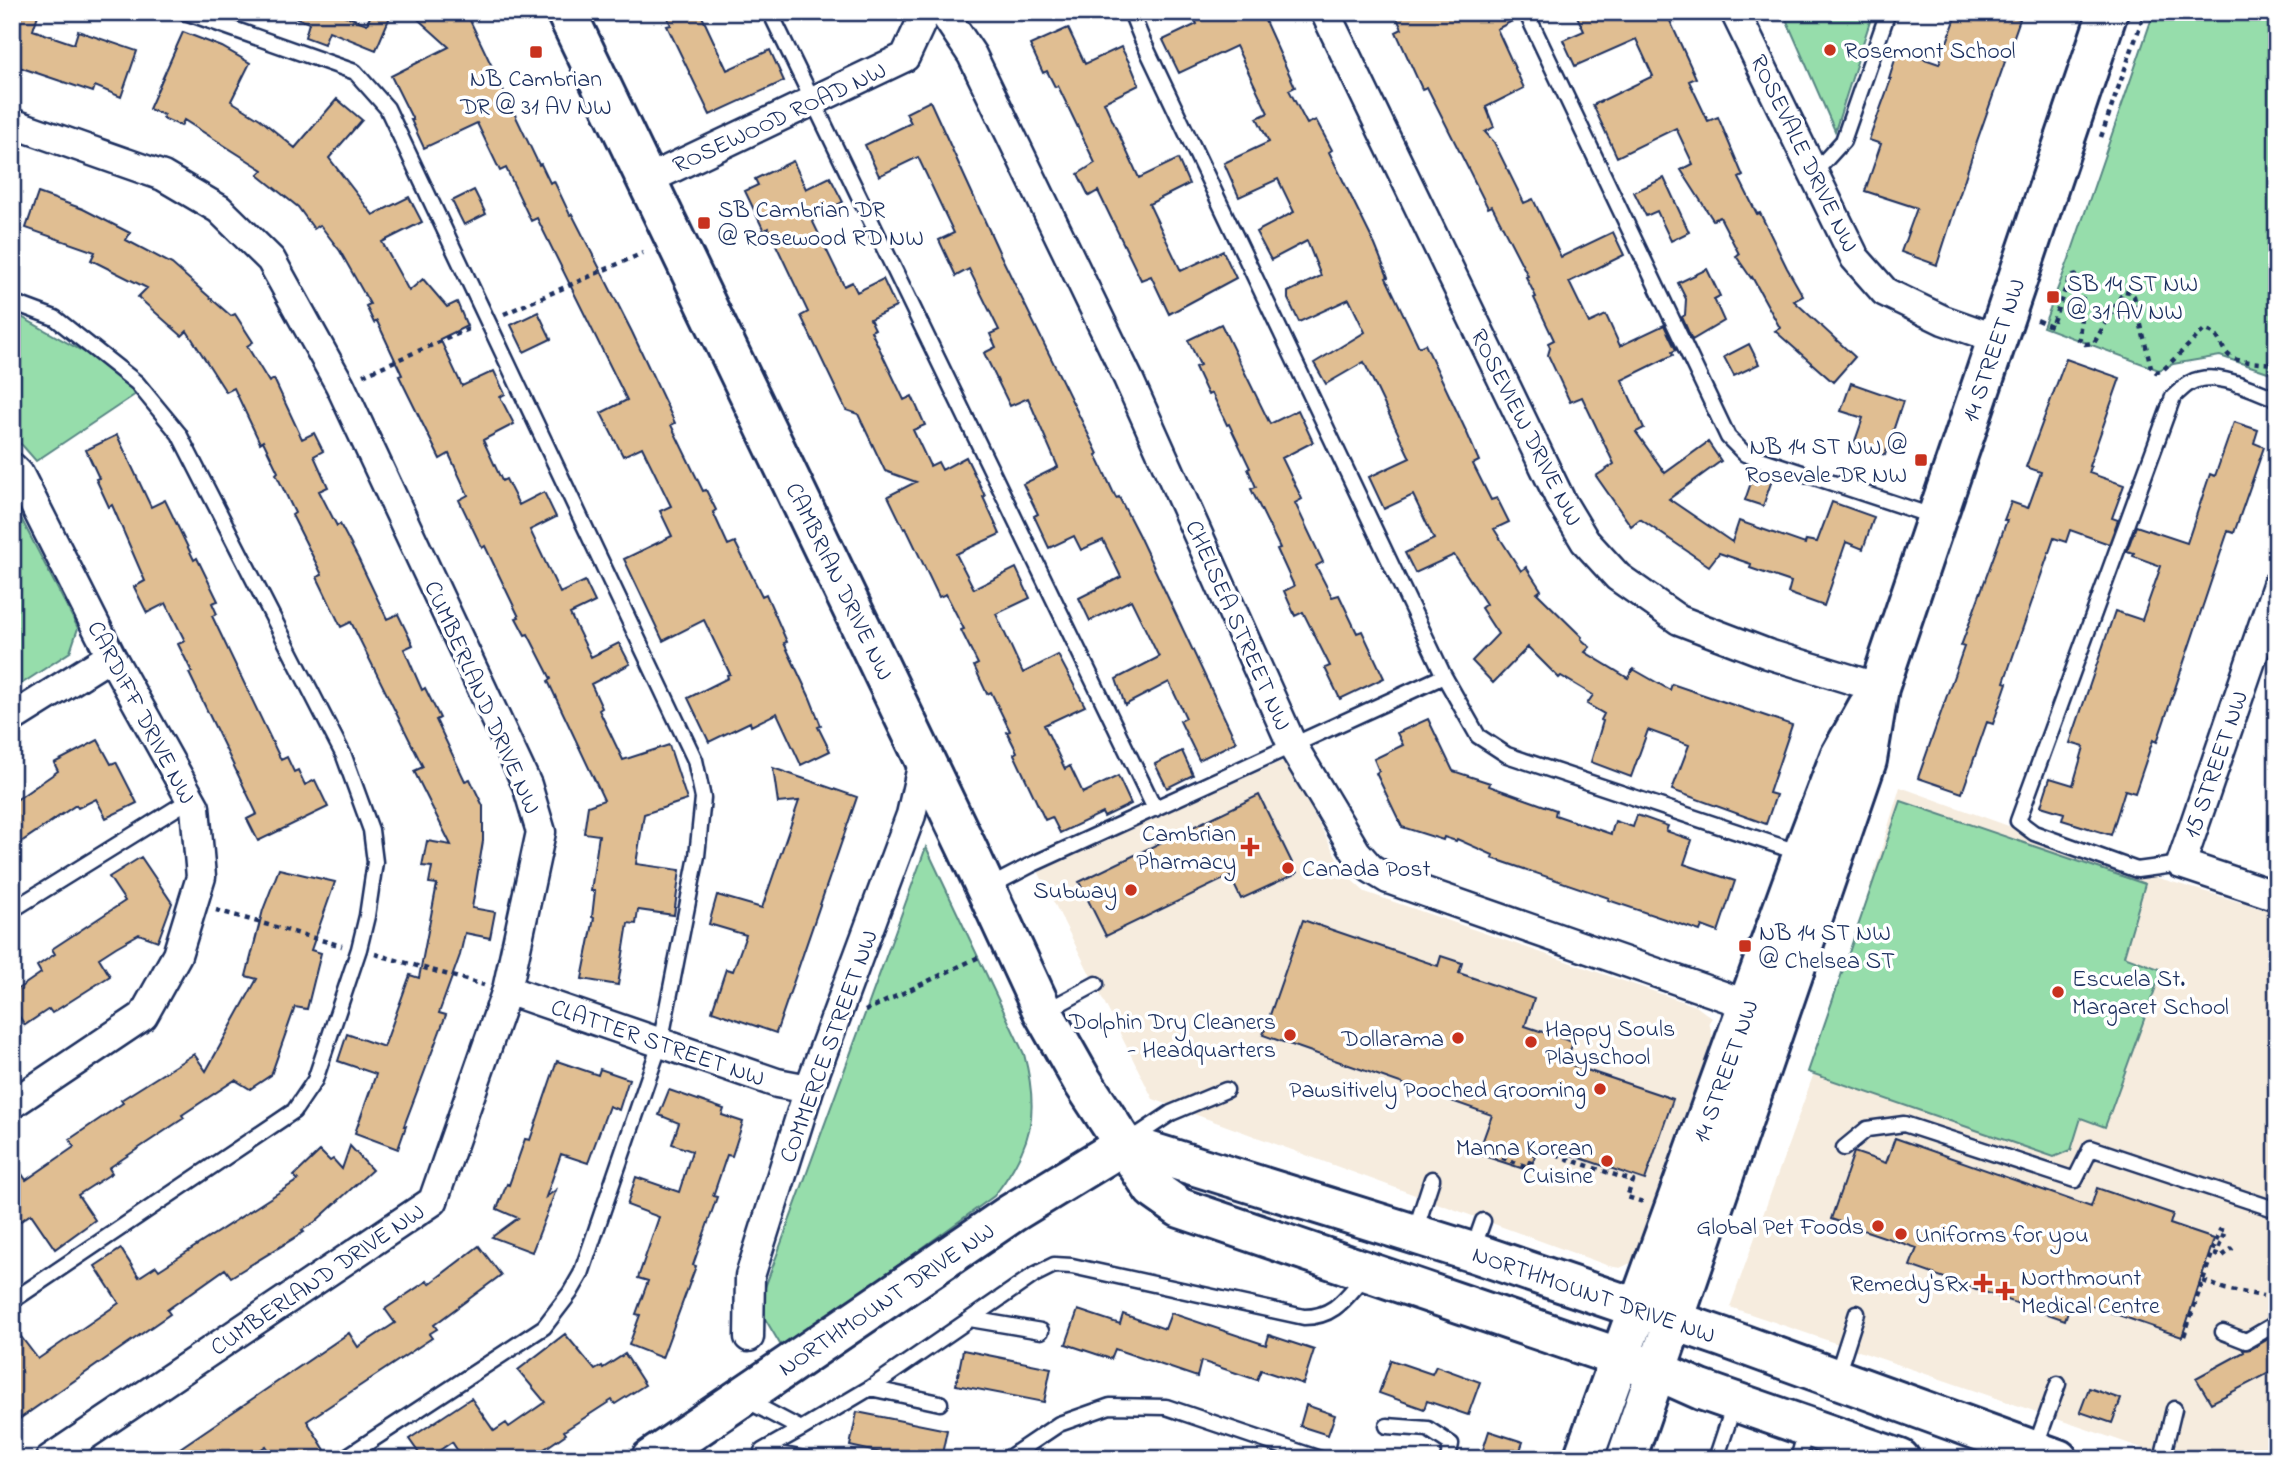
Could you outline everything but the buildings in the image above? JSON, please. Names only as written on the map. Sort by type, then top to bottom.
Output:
[{"type":"street","name":"CAMBRIAN DRIVE NW","points":[[566,12],[1044,1012],[1081,1079],[1125,1144]]},
{"type":"street","name":"ROSEWOOD ROAD NW","points":[[647,180],[905,57],[926,12]]},
{"type":"street","name":"CHELSEA STREET NW","points":[[943,12],[972,55],[1128,377],[1292,745],[1356,852],[1370,868],[1388,878],[1749,1005]]},
{"type":"street","name":"ROSEVIEW DRIVE NW","points":[[1325,12],[1555,488],[1585,541],[1618,577],[1679,620],[1768,654],[1879,688]]},
{"type":"street","name":"ROSEVALE DRIVE NW","points":[[1735,12],[1855,258],[1885,292],[1943,320],[1997,339]]},
{"type":"street","name":"14 STREET NW","points":[[1626,1459],[1867,760],[1879,688],[2108,12]]},
{"type":"street","name":"CUMBERLAND DRIVE NW","points":[[12,124],[163,176],[219,209],[271,260],[340,385],[527,785],[541,832],[499,989],[433,1201],[50,1459]]},
{"type":"street","name":"CARDIFF DRIVE NW","points":[[12,467],[19,474],[111,656],[195,807],[201,877],[177,955],[143,1016],[12,1104]]},
{"type":"street","name":"15 STREET NW","points":[[2181,864],[2277,585]]},
{"type":"street","points":[[12,718],[111,656]]},
{"type":"street","name":"14 STREET NW","points":[[1583,1459],[1636,1309],[1658,1230],[1716,1070],[1749,1005],[1840,756],[1879,688]]},
{"type":"street","name":"COMMERCE STREET NW","points":[[748,1337],[750,1276],[810,1089],[911,815],[924,758]]},
{"type":"street","points":[[2181,864],[2277,896]]},
{"type":"street","name":"CLATTER STREET NW","points":[[499,989],[777,1083],[810,1089]]},
{"type":"street","points":[[1125,1144],[1153,1189],[1180,1208],[1656,1370],[1701,1390],[1735,1400],[1803,1442],[1900,1459]]},
{"type":"street","name":"NORTHMOUNT DRIVE NW","points":[[651,1459],[1012,1213],[1125,1144],[1413,1235],[1477,1237],[1636,1309],[2046,1454]]},
{"type":"lane","points":[[185,12],[355,72],[387,108],[695,760],[703,798],[698,856],[660,1044],[581,1274],[544,1327],[343,1459]]},
{"type":"lane","points":[[770,12],[1155,809]]},
{"type":"lane","points":[[1131,12],[1444,676],[1478,736],[1507,755],[1803,853]]},
{"type":"lane","points":[[1526,12],[1728,438],[1745,454],[1937,517]]},
{"type":"lane","points":[[1813,174],[1843,141],[1888,12]]},
{"type":"lane","points":[[12,302],[55,318],[137,383],[179,434],[344,756],[371,830],[375,862],[359,949],[315,1080],[294,1111],[12,1301]]},
{"type":"lane","points":[[2181,864],[2137,870],[2034,834],[2018,821],[2173,397],[2192,382],[2214,379],[2237,384],[2277,399]]},
{"type":"lane","points":[[986,888],[1031,864],[1444,676]]},
{"type":"lane","points":[[12,910],[191,799]]},
{"type":"lane","points":[[1044,1012],[1096,984]]},
{"type":"lane","points":[[1125,1144],[1171,1113],[1226,1090]]},
{"type":"lane","points":[[1844,1148],[1867,1129],[1905,1124],[2075,1181],[2091,1148],[2277,1210]]},
{"type":"lane","points":[[1413,1235],[1432,1179]]},
{"type":"lane","points":[[805,1459],[761,1451],[870,1388],[1034,1275],[1054,1265],[1072,1266],[1304,1317],[1318,1317],[1332,1311],[1369,1272]]},
{"type":"lane","points":[[1836,1378],[1857,1313]]},
{"type":"lane","points":[[970,1319],[1041,1331]]},
{"type":"lane","points":[[2223,1332],[2246,1341],[2277,1323]]},
{"type":"lane","points":[[2046,1454],[2058,1384]]},
{"type":"lane","points":[[870,1388],[940,1404]]},
{"type":"lane","points":[[742,1398],[801,1429]]},
{"type":"lane","points":[[1716,1459],[1735,1400]]},
{"type":"lane","points":[[1007,1459],[1059,1424],[1110,1406],[1166,1407],[1320,1459]]},
{"type":"lane","points":[[2162,1459],[2174,1409]]},
{"type":"lane","points":[[1387,1426],[1428,1429],[1451,1444],[1448,1459]]},
{"type":"path","points":[[505,313],[643,253]]},
{"type":"path","points":[[2037,320],[2051,326],[2070,277],[2078,275],[2084,284],[2079,339],[2085,344],[2094,344],[2124,292],[2130,292],[2134,296],[2151,367],[2156,372],[2162,371],[2204,330],[2217,335],[2226,352],[2236,360],[2277,364]]},
{"type":"path","points":[[376,370],[471,328]]},
{"type":"path","points":[[225,913],[346,947]]},
{"type":"path","points":[[367,952],[499,989]]},
{"type":"path","points":[[833,1027],[979,957]]},
{"type":"path","points":[[1483,1151],[1528,1167],[1535,1147],[1633,1181],[1627,1197]]},
{"type":"path","points":[[2184,1336],[2220,1230],[2225,1231],[2216,1255],[2221,1257],[2233,1248]]},
{"type":"path","points":[[2203,1281],[2225,1289],[2263,1296]]},
{"type":"shaded area","points":[[1285,760],[1346,875],[1365,892],[1696,1006],[1712,1018],[1709,1022],[1714,1043],[1639,1259],[1620,1268],[1609,1266],[1153,1099],[1037,869]]},
{"type":"shaded area","points":[[1900,787],[2125,868],[2277,913],[2277,1458],[2174,1459],[1730,1307],[1815,1070]]},
{"type":"green space","name":"Rosemont School","points":[[1783,12],[1873,12],[1835,131]]},
{"type":"green space","points":[[2154,12],[2277,12],[2277,375],[2220,356],[2173,364],[2159,370],[2043,327]]},
{"type":"green space","points":[[12,314],[107,365],[139,392],[36,461],[12,437]]},
{"type":"green space","points":[[12,501],[78,628],[70,652],[12,690]]},
{"type":"green space","name":"Escuela St. Margaret School","points":[[1901,801],[2145,884],[2124,956],[2162,970],[2105,1127],[2081,1118],[2071,1150],[2054,1157],[1808,1072]]},
{"type":"green space","points":[[926,847],[1024,1054],[1031,1095],[1029,1129],[1017,1162],[994,1196],[783,1349],[764,1317],[763,1293]]},
{"type":"place","name":"Rosemont School","points":[[1830,50]]},
{"type":"place","name":"NB Cambrian DR @ 31 AV NW","points":[[536,52]]},
{"type":"place","name":"SB Cambrian DR @ Rosewood RD NW","points":[[704,223]]},
{"type":"place","name":"SB 14 ST NW @ 31 AV NW","points":[[2053,297]]},
{"type":"place","name":"NB 14 ST NW @ Rosevale DR NW","points":[[1921,460]]},
{"type":"place","name":"Cambrian Pharmacy","points":[[1250,847]]},
{"type":"place","name":"Canada Post","points":[[1288,868]]},
{"type":"place","name":"Subway","points":[[1131,890]]},
{"type":"place","name":"NB 14 ST NW @ Chelsea ST","points":[[1745,946]]},
{"type":"place","name":"Escuela St. Margaret School","points":[[2058,992]]},
{"type":"place","name":"Dolphin Dry Cleaners - Headquarters","points":[[1290,1035]]},
{"type":"place","name":"Dollarama","points":[[1458,1038]]},
{"type":"place","name":"Happy Souls Playschool","points":[[1531,1042]]},
{"type":"place","name":"Pawsitively Pooched Grooming","points":[[1600,1089]]},
{"type":"place","name":"Manna Korean Cuisine","points":[[1607,1161]]},
{"type":"place","name":"Global Pet Foods","points":[[1878,1226]]},
{"type":"place","name":"Uniforms for you","points":[[1901,1234]]},
{"type":"place","name":"Remedy'sRx","points":[[1983,1283]]},
{"type":"place","name":"Northmount Medical Centre","points":[[2005,1291]]}]
